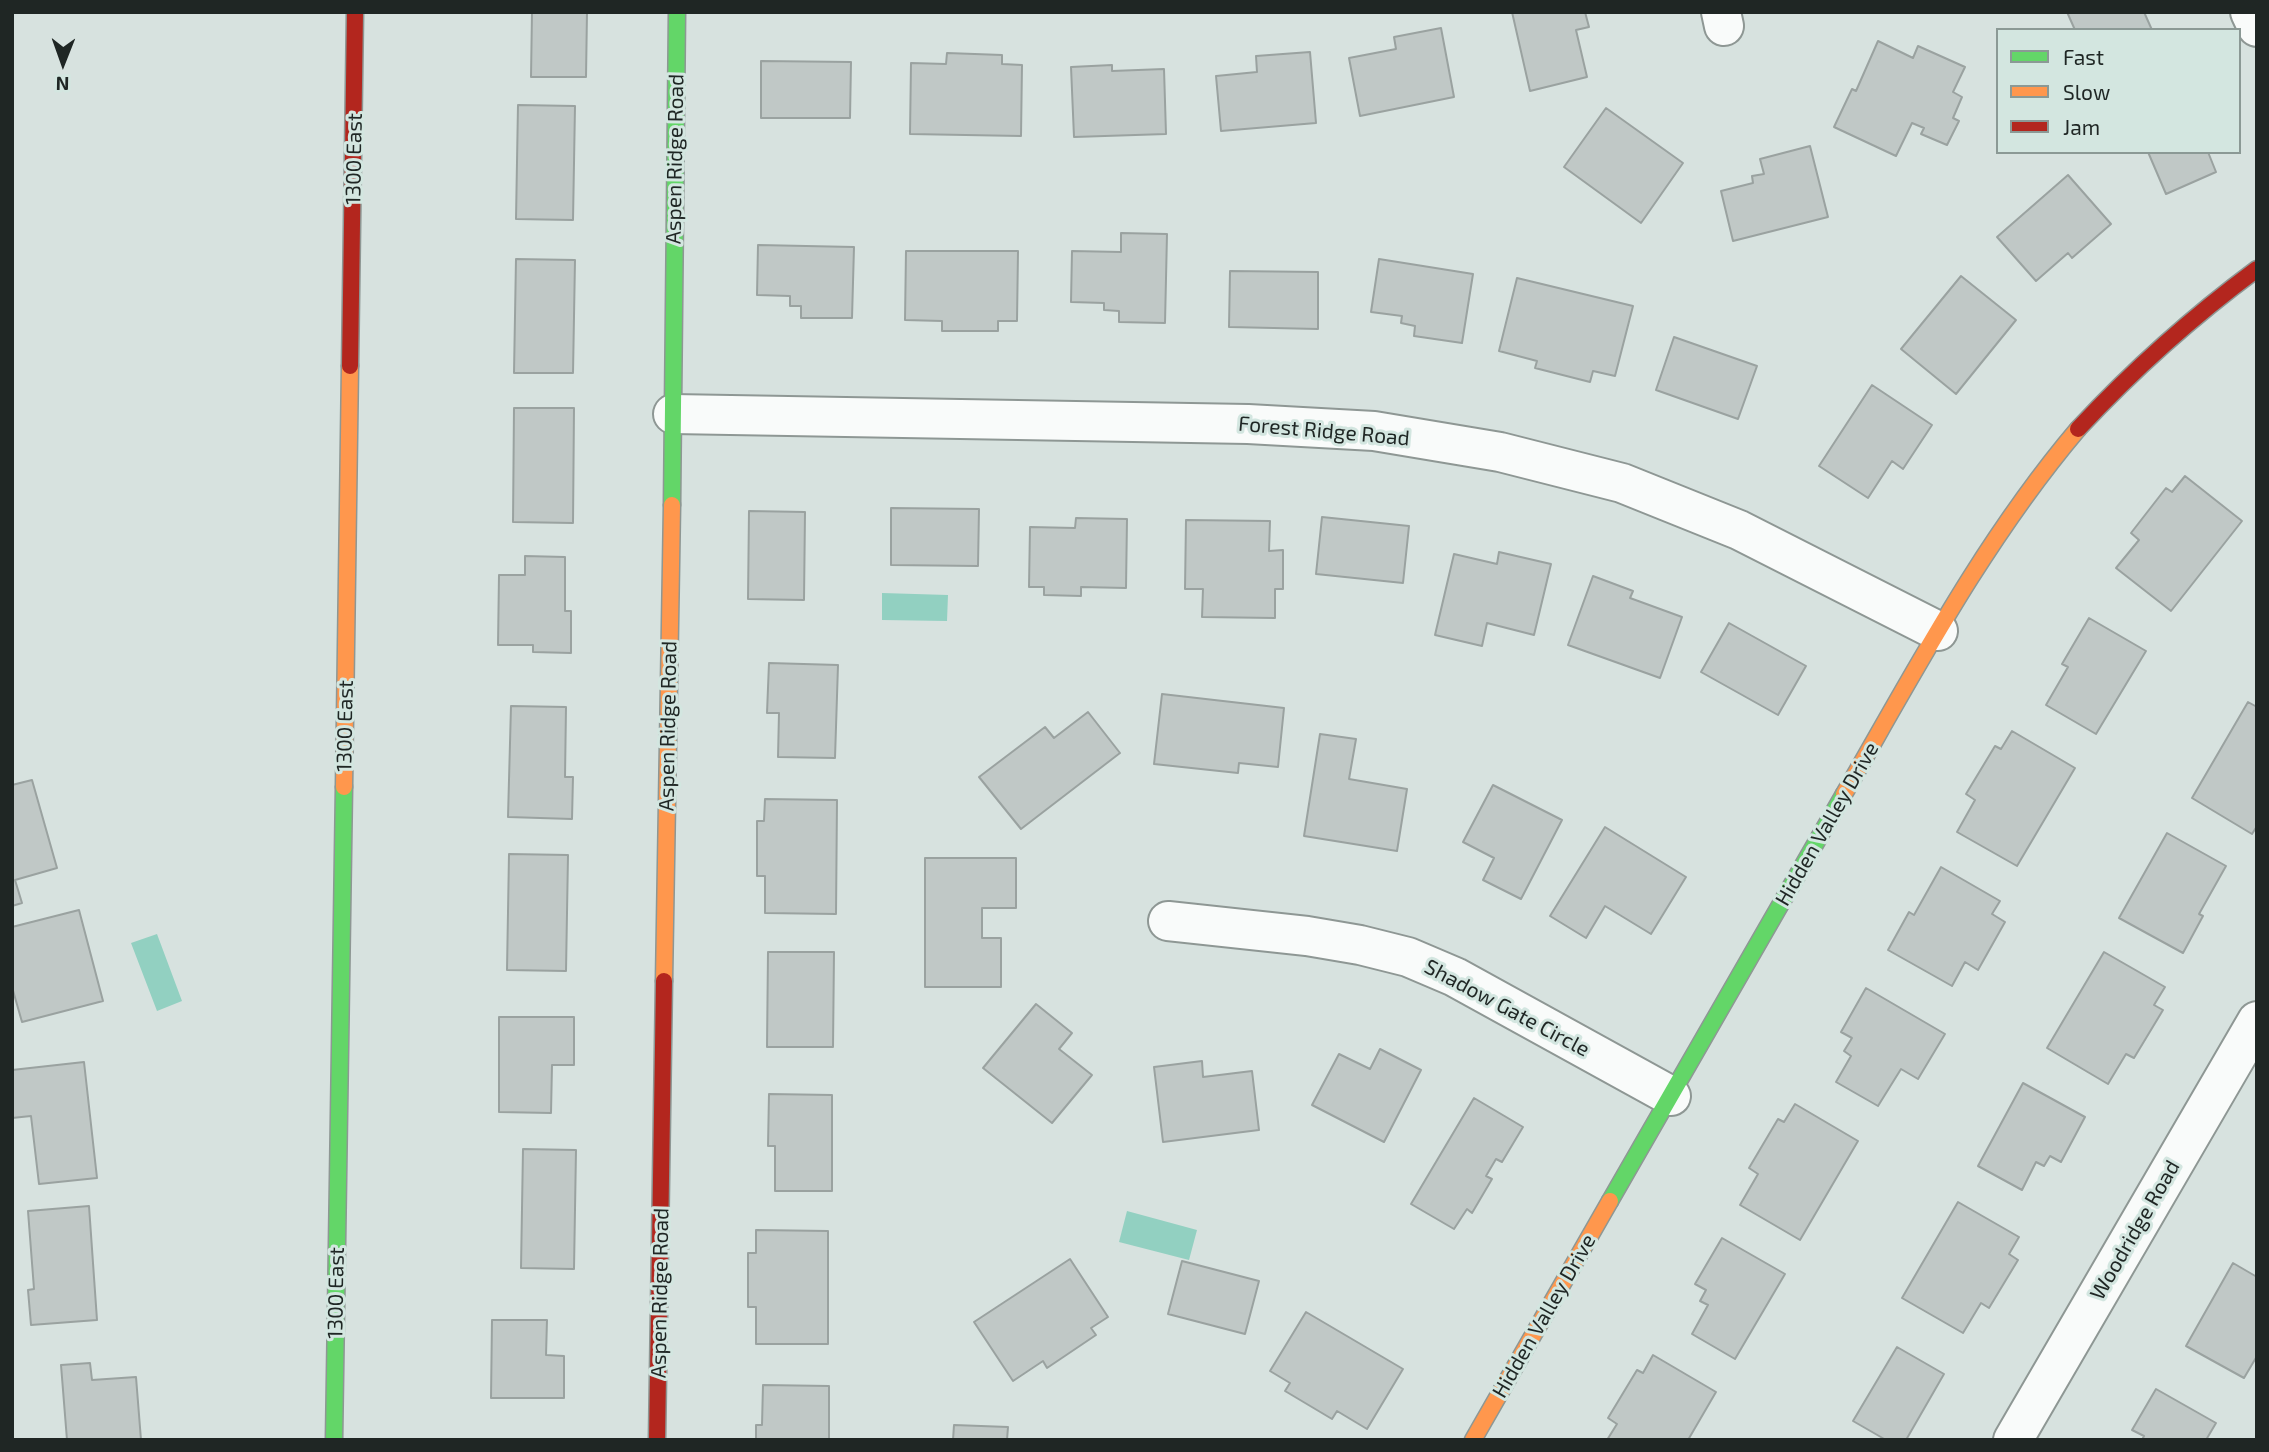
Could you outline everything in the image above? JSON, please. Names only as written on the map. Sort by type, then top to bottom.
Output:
[{"type":"street","name":"1300 East","points":[[334,1440],[355,12]]},
{"type":"street","name":"Aspen Ridge Road","points":[[657,1440],[677,12]]},
{"type":"street","points":[[2250,12],[2257,27]]},
{"type":"street","name":"Hidden Valley Drive","points":[[1473,1440],[1994,538],[2066,443],[2108,397],[2190,320],[2257,269]]},
{"type":"street","name":"Forest Ridge Road","points":[[673,414],[1248,424],[1374,431],[1500,452],[1622,483],[1739,530],[1938,631]]},
{"type":"street","name":"Shadow Gate Circle","points":[[1168,922],[1307,936],[1408,957],[1455,977],[1671,1096]]},
{"type":"street","name":"Woodridge Road","points":[[2013,1440],[2257,1021]]},
{"type":"shaded area","points":[[882,593],[948,595],[947,621],[882,620]]},
{"type":"shaded area","points":[[157,934],[182,1001],[157,1011],[131,943]]},
{"type":"shaded area","points":[[1127,1211],[1197,1230],[1189,1260],[1119,1242]]},
{"type":"building","points":[[532,12],[587,12],[586,77],[531,77]]},
{"type":"building","points":[[1512,12],[1585,12],[1589,27],[1576,30],[1587,77],[1530,91]]},
{"type":"building","points":[[2067,12],[2144,12],[2151,28],[2074,28]]},
{"type":"building","points":[[1441,28],[1454,97],[1360,116],[1349,58],[1396,49],[1394,37]]},
{"type":"building","points":[[1878,41],[1913,58],[1918,46],[1965,67],[1953,92],[1962,97],[1953,118],[1959,121],[1947,145],[1921,134],[1924,128],[1912,123],[1896,156],[1834,127],[1852,89],[1856,91]]},
{"type":"building","points":[[1310,52],[1316,123],[1221,131],[1216,76],[1257,72],[1256,56]]},
{"type":"building","points":[[947,53],[1002,55],[1002,64],[1022,65],[1021,136],[910,134],[911,63],[946,64]]},
{"type":"building","points":[[761,61],[851,62],[850,118],[761,118]]},
{"type":"building","points":[[1112,65],[1112,71],[1164,69],[1166,134],[1074,137],[1071,67]]},
{"type":"building","points":[[518,105],[575,106],[573,220],[516,219]]},
{"type":"building","points":[[1606,108],[1683,163],[1641,223],[1564,167]]},
{"type":"building","points":[[1810,146],[1828,217],[1733,241],[1721,191],[1753,183],[1752,176],[1764,174],[1760,159]]},
{"type":"building","points":[[2149,154],[2209,154],[2216,172],[2166,194]]},
{"type":"building","points":[[2068,175],[2111,224],[2072,258],[2068,253],[2036,281],[1997,237]]},
{"type":"building","points":[[1121,233],[1167,234],[1165,323],[1119,322],[1119,311],[1104,310],[1104,303],[1071,302],[1072,251],[1121,252]]},
{"type":"building","points":[[758,245],[854,247],[852,318],[801,318],[801,306],[790,306],[790,296],[757,295]]},
{"type":"building","points":[[906,251],[1018,251],[1017,321],[998,321],[998,331],[942,331],[942,321],[905,320]]},
{"type":"building","points":[[516,259],[575,260],[573,373],[514,373]]},
{"type":"building","points":[[1379,259],[1473,274],[1462,343],[1414,336],[1415,326],[1401,323],[1402,316],[1371,312]]},
{"type":"building","points":[[1230,271],[1318,272],[1318,329],[1229,327]]},
{"type":"building","points":[[1961,276],[2016,320],[1956,394],[1901,349]]},
{"type":"building","points":[[1517,278],[1633,306],[1615,376],[1593,371],[1590,382],[1535,368],[1537,361],[1499,351]]},
{"type":"building","points":[[1674,337],[1757,366],[1738,419],[1656,390]]},
{"type":"building","points":[[1872,385],[1932,425],[1903,469],[1892,461],[1868,498],[1819,466]]},
{"type":"building","points":[[514,408],[574,408],[573,523],[513,522]]},
{"type":"building","points":[[2185,476],[2242,521],[2171,611],[2116,568],[2139,540],[2131,533],[2166,488],[2172,492]]},
{"type":"building","points":[[891,508],[979,509],[978,566],[891,565]]},
{"type":"building","points":[[749,511],[805,512],[804,600],[748,599]]},
{"type":"building","points":[[1322,517],[1409,526],[1403,583],[1316,574]]},
{"type":"building","points":[[1076,518],[1127,519],[1126,588],[1081,587],[1081,596],[1044,595],[1044,587],[1029,587],[1030,527],[1075,528]]},
{"type":"building","points":[[1186,520],[1270,521],[1269,551],[1283,550],[1283,589],[1275,589],[1275,618],[1202,617],[1203,589],[1185,589]]},
{"type":"building","points":[[1499,552],[1551,564],[1534,635],[1487,623],[1482,646],[1435,635],[1454,554],[1497,564]]},
{"type":"building","points":[[525,556],[565,557],[565,611],[571,611],[571,653],[533,652],[533,645],[498,645],[499,575],[525,575]]},
{"type":"building","points":[[1593,576],[1633,591],[1630,598],[1682,617],[1660,678],[1568,645]]},
{"type":"building","points":[[2089,618],[2146,651],[2096,734],[2046,705],[2068,667],[2062,664]]},
{"type":"building","points":[[1729,623],[1806,666],[1778,715],[1701,672]]},
{"type":"building","points":[[769,663],[838,665],[835,758],[778,757],[779,713],[767,713]]},
{"type":"building","points":[[1162,694],[1284,708],[1278,767],[1239,763],[1238,773],[1154,764]]},
{"type":"building","points":[[2248,702],[2257,707],[2257,826],[2252,834],[2192,798]]},
{"type":"building","points":[[511,706],[566,707],[565,777],[573,777],[572,819],[508,817]]},
{"type":"building","points":[[1088,712],[1120,753],[1021,829],[979,777],[1045,727],[1054,738]]},
{"type":"building","points":[[2012,731],[2075,768],[2017,866],[1957,832],[1975,800],[1966,794],[1995,746],[2001,749]]},
{"type":"building","points":[[1320,734],[1356,739],[1349,779],[1407,789],[1397,851],[1304,836]]},
{"type":"building","points":[[32,780],[57,868],[15,880],[22,903],[12,906],[12,785]]},
{"type":"building","points":[[1493,785],[1562,820],[1521,899],[1483,880],[1494,858],[1463,842]]},
{"type":"building","points":[[765,799],[837,800],[836,914],[765,913],[765,876],[757,876],[757,821],[764,821]]},
{"type":"building","points":[[1605,827],[1686,877],[1651,934],[1605,906],[1586,938],[1550,916]]},
{"type":"building","points":[[2167,833],[2226,866],[2199,914],[2203,916],[2183,953],[2119,918]]},
{"type":"building","points":[[509,854],[568,855],[566,971],[507,970]]},
{"type":"building","points":[[925,858],[1016,858],[1016,908],[982,908],[982,938],[1001,938],[1001,987],[925,987]]},
{"type":"building","points":[[1941,867],[2000,901],[1992,914],[2005,922],[1978,970],[1965,962],[1952,986],[1888,950],[1909,912],[1914,915]]},
{"type":"building","points":[[79,910],[103,1001],[22,1022],[12,987],[12,927]]},
{"type":"building","points":[[768,952],[834,952],[833,1047],[767,1047]]},
{"type":"building","points":[[2104,952],[2165,987],[2154,1005],[2163,1010],[2134,1058],[2126,1054],[2108,1084],[2047,1048]]},
{"type":"building","points":[[1866,988],[1945,1034],[1918,1079],[1901,1069],[1878,1106],[1836,1082],[1851,1056],[1844,1051],[1852,1038],[1841,1032]]},
{"type":"building","points":[[1036,1004],[1072,1033],[1059,1049],[1092,1075],[1052,1123],[983,1068]]},
{"type":"building","points":[[499,1017],[574,1017],[574,1065],[552,1065],[551,1113],[499,1112]]},
{"type":"building","points":[[1380,1049],[1421,1070],[1384,1142],[1312,1105],[1339,1054],[1370,1069]]},
{"type":"building","points":[[1202,1061],[1203,1077],[1252,1071],[1259,1130],[1163,1142],[1154,1067]]},
{"type":"building","points":[[84,1062],[97,1178],[39,1184],[31,1116],[12,1118],[12,1070]]},
{"type":"building","points":[[2023,1083],[2085,1117],[2061,1162],[2050,1156],[2044,1166],[2036,1162],[2022,1190],[1978,1166]]},
{"type":"building","points":[[769,1094],[832,1095],[832,1191],[775,1191],[775,1146],[768,1146]]},
{"type":"building","points":[[1474,1098],[1523,1127],[1502,1162],[1496,1159],[1486,1176],[1492,1179],[1472,1213],[1467,1209],[1454,1229],[1411,1204]]},
{"type":"building","points":[[1795,1104],[1858,1141],[1800,1240],[1740,1205],[1758,1174],[1749,1168],[1778,1119],[1784,1122]]},
{"type":"building","points":[[523,1149],[576,1150],[574,1269],[521,1268]]},
{"type":"building","points":[[1958,1202],[2019,1237],[2009,1254],[2018,1260],[1989,1308],[1981,1303],[1963,1333],[1902,1298]]},
{"type":"building","points":[[89,1206],[97,1320],[31,1325],[28,1290],[34,1289],[28,1211]]},
{"type":"building","points":[[756,1230],[828,1231],[828,1344],[756,1344],[756,1307],[748,1307],[748,1253],[756,1253]]},
{"type":"building","points":[[1722,1238],[1785,1274],[1735,1359],[1692,1334],[1708,1305],[1700,1301],[1706,1290],[1695,1284]]},
{"type":"building","points":[[1070,1259],[1108,1317],[1091,1328],[1096,1335],[1047,1368],[1043,1361],[1013,1381],[974,1322]]},
{"type":"building","points":[[1182,1261],[1259,1281],[1245,1334],[1168,1314]]},
{"type":"building","points":[[2233,1263],[2257,1277],[2257,1356],[2244,1378],[2186,1346]]},
{"type":"building","points":[[1306,1312],[1403,1369],[1367,1429],[1337,1411],[1332,1419],[1285,1391],[1290,1383],[1270,1371]]},
{"type":"building","points":[[492,1320],[547,1320],[546,1355],[564,1356],[564,1398],[491,1398]]},
{"type":"building","points":[[1897,1347],[1944,1374],[1906,1440],[1886,1440],[1853,1421]]},
{"type":"building","points":[[1653,1355],[1716,1392],[1688,1440],[1607,1440],[1617,1424],[1608,1418],[1637,1370],[1643,1373]]},
{"type":"building","points":[[90,1363],[92,1380],[136,1377],[141,1440],[67,1440],[61,1365]]},
{"type":"building","points":[[763,1385],[829,1386],[829,1440],[756,1440],[756,1425],[762,1425]]},
{"type":"building","points":[[2156,1389],[2216,1423],[2206,1440],[2142,1440],[2144,1436],[2132,1430]]},
{"type":"building","points":[[954,1425],[1008,1427],[1007,1440],[953,1440]]},
{"type":"traffic: fast","points":[[672,505],[677,12]]},
{"type":"traffic: fast","points":[[334,1440],[344,787]]},
{"type":"traffic: fast","points":[[1610,1201],[1844,794]]},
{"type":"traffic: slow","points":[[344,787],[350,366]]},
{"type":"traffic: slow","points":[[1844,794],[1982,560],[2044,471],[2078,429]]},
{"type":"traffic: slow","points":[[664,981],[672,505]]},
{"type":"traffic: slow","points":[[1473,1440],[1610,1201]]},
{"type":"traffic: jam","points":[[350,366],[355,12]]},
{"type":"traffic: jam","points":[[2078,429],[2164,345],[2257,269]]},
{"type":"traffic: jam","points":[[657,1440],[664,981]]}]
